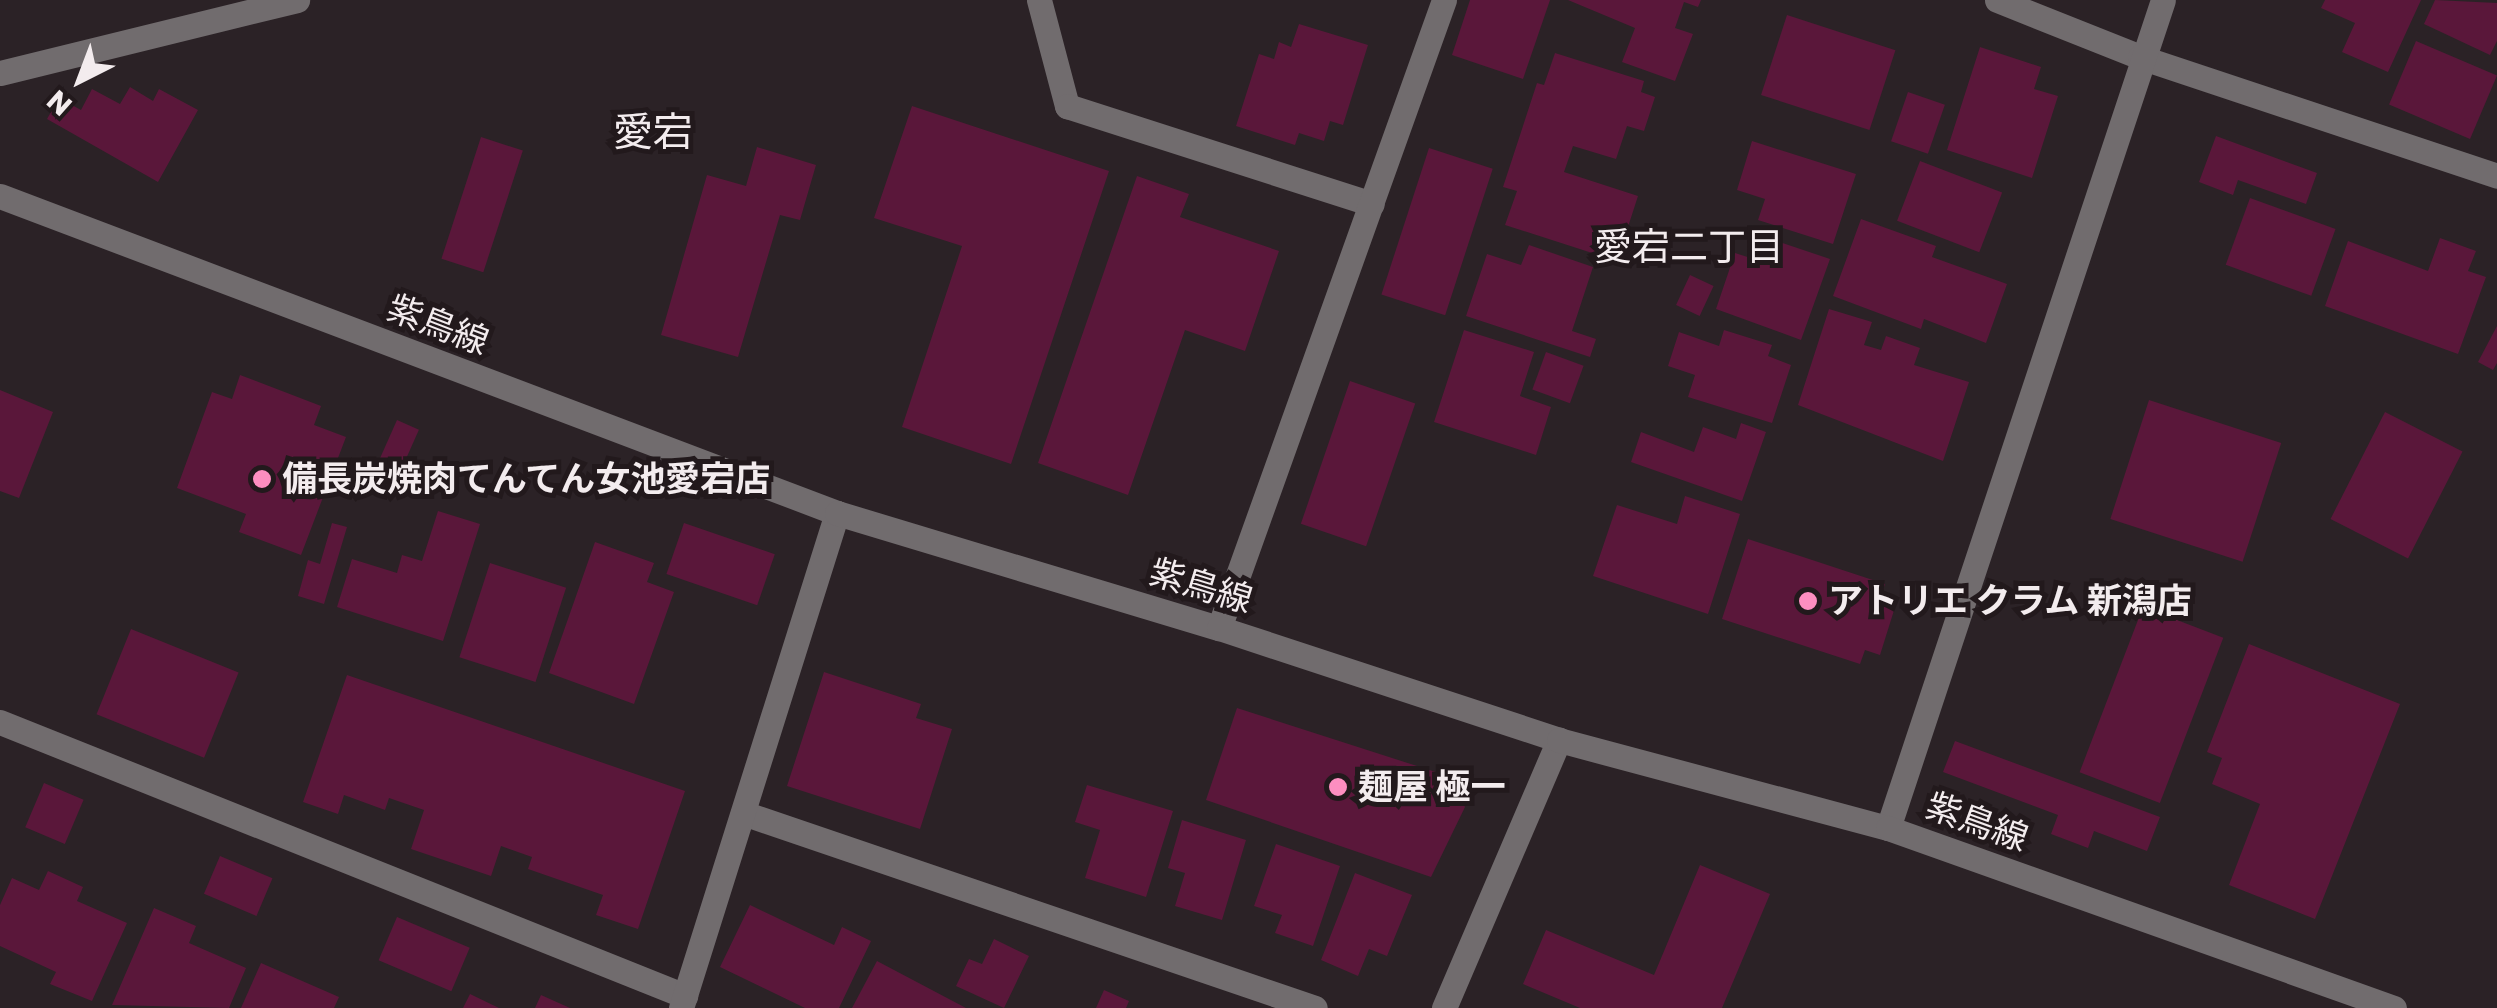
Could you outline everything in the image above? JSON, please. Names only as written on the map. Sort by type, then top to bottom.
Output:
[{"type":"street","points":[[0,73],[297,0]]},
{"type":"street","points":[[1039,0],[1067,106],[1372,204]]},
{"type":"street","points":[[1219,628],[1444,0]]},
{"type":"street","points":[[1997,0],[2140,56],[2497,176]]},
{"type":"street","points":[[1888,828],[2140,56],[2163,0]]},
{"type":"street","name":"紫鳥線","points":[[0,196],[837,513],[1219,628],[1559,740],[1888,828],[2394,1008]]},
{"type":"street","points":[[0,722],[683,1002],[837,513]]},
{"type":"street","points":[[1444,1008],[1559,740]]},
{"type":"street","points":[[743,812],[1315,1008]]},
{"type":"building","points":[[1470,0],[1550,0],[1523,79],[1452,55]]},
{"type":"building","points":[[1568,0],[1701,0],[1698,7],[1684,2],[1675,28],[1693,34],[1675,81],[1622,62],[1635,28]]},
{"type":"building","points":[[2325,0],[2421,0],[2388,72],[2342,52],[2355,23],[2321,8]]},
{"type":"building","points":[[2435,0],[2497,3],[2497,41],[2490,55],[2424,24]]},
{"type":"building","points":[[1787,15],[1895,50],[1869,130],[1761,95]]},
{"type":"building","points":[[1299,24],[1368,45],[1343,125],[1330,121],[1324,141],[1299,133],[1295,145],[1236,126],[1259,54],[1274,59],[1279,42],[1291,47]]},
{"type":"building","points":[[2416,41],[2497,75],[2470,139],[2389,105]]},
{"type":"building","points":[[1980,47],[2041,67],[2034,89],[2058,96],[2032,178],[1947,150]]},
{"type":"building","points":[[1555,53],[1644,81],[1641,92],[1655,97],[1644,131],[1627,126],[1616,159],[1573,146],[1564,172],[1638,196],[1617,261],[1505,225],[1517,191],[1503,187],[1537,83],[1544,85]]},
{"type":"building","points":[[130,87],[153,101],[159,89],[198,110],[158,182],[47,119],[59,98],[81,110],[92,89],[120,104]]},
{"type":"building","points":[[1908,92],[1945,105],[1928,154],[1891,141]]},
{"type":"building","points":[[912,106],[1109,171],[1011,464],[902,427],[962,246],[874,218]]},
{"type":"building","points":[[2216,136],[2317,173],[2306,204],[2238,180],[2233,195],[2199,182]]},
{"type":"building","points":[[481,137],[523,151],[483,272],[441,259]]},
{"type":"building","points":[[1752,141],[1856,174],[1833,244],[1758,220],[1765,199],[1737,190]]},
{"type":"building","points":[[757,147],[816,165],[800,220],[780,215],[738,357],[661,335],[707,175],[746,186]]},
{"type":"building","points":[[1429,148],[1493,169],[1445,315],[1381,294]]},
{"type":"building","points":[[1920,161],[2002,193],[1979,252],[1897,221]]},
{"type":"building","points":[[1137,176],[1189,194],[1180,217],[1279,251],[1245,351],[1185,330],[1128,495],[1038,463]]},
{"type":"building","points":[[2250,198],[2336,229],[2311,296],[2226,265]]},
{"type":"building","points":[[1861,219],[1936,246],[1932,257],[2007,284],[1986,343],[1924,319],[1921,329],[1833,296]]},
{"type":"building","points":[[1768,238],[1830,259],[1801,340],[1716,309],[1735,253],[1760,261]]},
{"type":"building","points":[[2440,238],[2476,251],[2468,271],[2486,277],[2458,354],[2325,306],[2348,241],[2428,271]]},
{"type":"building","points":[[1529,245],[1593,267],[1572,331],[1596,339],[1590,357],[1466,316],[1487,254],[1521,265]]},
{"type":"building","points":[[1690,275],[1714,286],[1700,316],[1676,305]]},
{"type":"building","points":[[1829,309],[1872,322],[1864,345],[1881,350],[1886,336],[1920,348],[1914,365],[1969,382],[1943,461],[1798,405]]},
{"type":"building","points":[[2497,326],[2497,363],[2493,370],[2478,362]]},
{"type":"building","points":[[1464,330],[1534,352],[1520,396],[1551,407],[1536,455],[1434,422]]},
{"type":"building","points":[[1724,330],[1772,345],[1768,356],[1791,365],[1772,423],[1688,397],[1695,375],[1668,366],[1679,332],[1719,346]]},
{"type":"building","points":[[1546,352],[1584,366],[1570,403],[1532,390]]},
{"type":"building","points":[[240,375],[321,406],[314,425],[346,437],[301,555],[239,532],[246,514],[177,488],[212,392],[232,399]]},
{"type":"building","points":[[1350,381],[1415,403],[1366,546],[1301,524]]},
{"type":"building","points":[[0,390],[53,412],[19,498],[0,491]]},
{"type":"building","points":[[2149,400],[2281,443],[2243,562],[2110,519]]},
{"type":"building","points":[[2385,412],[2463,451],[2408,558],[2331,519]]},
{"type":"building","points":[[397,420],[419,430],[395,484],[373,474]]},
{"type":"building","points":[[1741,423],[1766,432],[1742,501],[1631,462],[1641,432],[1694,452],[1703,427],[1736,439]]},
{"type":"building","points":[[1685,496],[1740,514],[1708,614],[1593,576],[1617,505],[1677,524]]},
{"type":"building","points":[[438,511],[480,524],[443,641],[337,607],[352,559],[397,573],[402,555],[422,561]]},
{"type":"building","points":[[332,523],[347,527],[324,604],[298,596],[308,560],[320,564]]},
{"type":"building","points":[[684,523],[775,554],[757,605],[666,574]]},
{"type":"building","name":"アトリエ クラム 新潟店","points":[[1748,539],[1885,584],[1880,599],[1896,604],[1880,655],[1865,650],[1860,664],[1722,619]]},
{"type":"building","points":[[595,542],[654,563],[647,582],[674,592],[634,704],[549,673]]},
{"type":"building","points":[[490,563],[566,588],[535,682],[459,657]]},
{"type":"building","points":[[2143,607],[2223,638],[2160,803],[2080,772]]},
{"type":"building","points":[[131,629],[239,672],[204,758],[97,714]]},
{"type":"building","points":[[2249,644],[2400,704],[2315,919],[2229,885],[2260,804],[2212,784],[2222,758],[2207,752]]},
{"type":"building","points":[[824,672],[921,704],[916,718],[952,729],[920,829],[787,786]]},
{"type":"building","points":[[347,675],[685,791],[638,929],[596,915],[603,895],[528,869],[532,857],[501,846],[491,876],[411,849],[424,810],[389,798],[385,810],[344,795],[338,814],[303,802]]},
{"type":"building","points":[[1237,708],[1448,776],[1465,807],[1431,877],[1206,800]]},
{"type":"building","points":[[1955,741],[2160,817],[2147,851],[2094,831],[2088,848],[2051,834],[2058,815],[1943,772]]},
{"type":"building","points":[[44,783],[84,800],[65,844],[25,827]]},
{"type":"building","points":[[1087,785],[1173,811],[1146,897],[1085,878],[1100,830],[1075,822]]},
{"type":"building","points":[[1182,820],[1246,840],[1222,920],[1175,906],[1185,873],[1168,868]]},
{"type":"building","points":[[1276,844],[1340,866],[1313,946],[1275,933],[1282,915],[1254,906]]},
{"type":"building","points":[[220,856],[272,878],[256,916],[204,894]]},
{"type":"building","points":[[1700,865],[1770,894],[1722,1008],[1580,1008],[1523,984],[1546,930],[1654,975]]},
{"type":"building","points":[[48,871],[83,887],[77,901],[127,923],[92,1001],[50,984],[56,972],[0,946],[0,905],[12,878],[39,890]]},
{"type":"building","points":[[1355,873],[1412,895],[1387,956],[1369,949],[1358,976],[1321,960]]},
{"type":"building","points":[[750,905],[834,945],[842,927],[871,941],[839,1008],[805,1008],[720,967]]},
{"type":"building","points":[[154,908],[196,926],[189,943],[246,968],[229,1008],[112,1005]]},
{"type":"building","points":[[397,917],[470,948],[451,991],[379,960]]},
{"type":"building","points":[[994,939],[1029,956],[1004,1008],[956,986],[969,959],[982,964]]},
{"type":"building","points":[[877,961],[966,1008],[852,1008]]},
{"type":"building","points":[[261,963],[339,997],[334,1008],[241,1008]]},
{"type":"building","points":[[1104,990],[1129,1001],[1126,1008],[1096,1008]]},
{"type":"building","points":[[470,994],[499,1008],[463,1008]]},
{"type":"building","points":[[541,995],[570,1008],[535,1008]]},
{"type":"place","name":"備長炭焼肉てんてん女池愛宕店","points":[[262,479]]},
{"type":"place","name":"アトリエ クラム 新潟店","points":[[1808,601]]},
{"type":"place","name":"麺屋 極一","points":[[1338,787]]},
{"type":"district","name":"愛宕","points":[[653,132]]},
{"type":"district","name":"愛宕二丁目","points":[[1689,247]]}]
